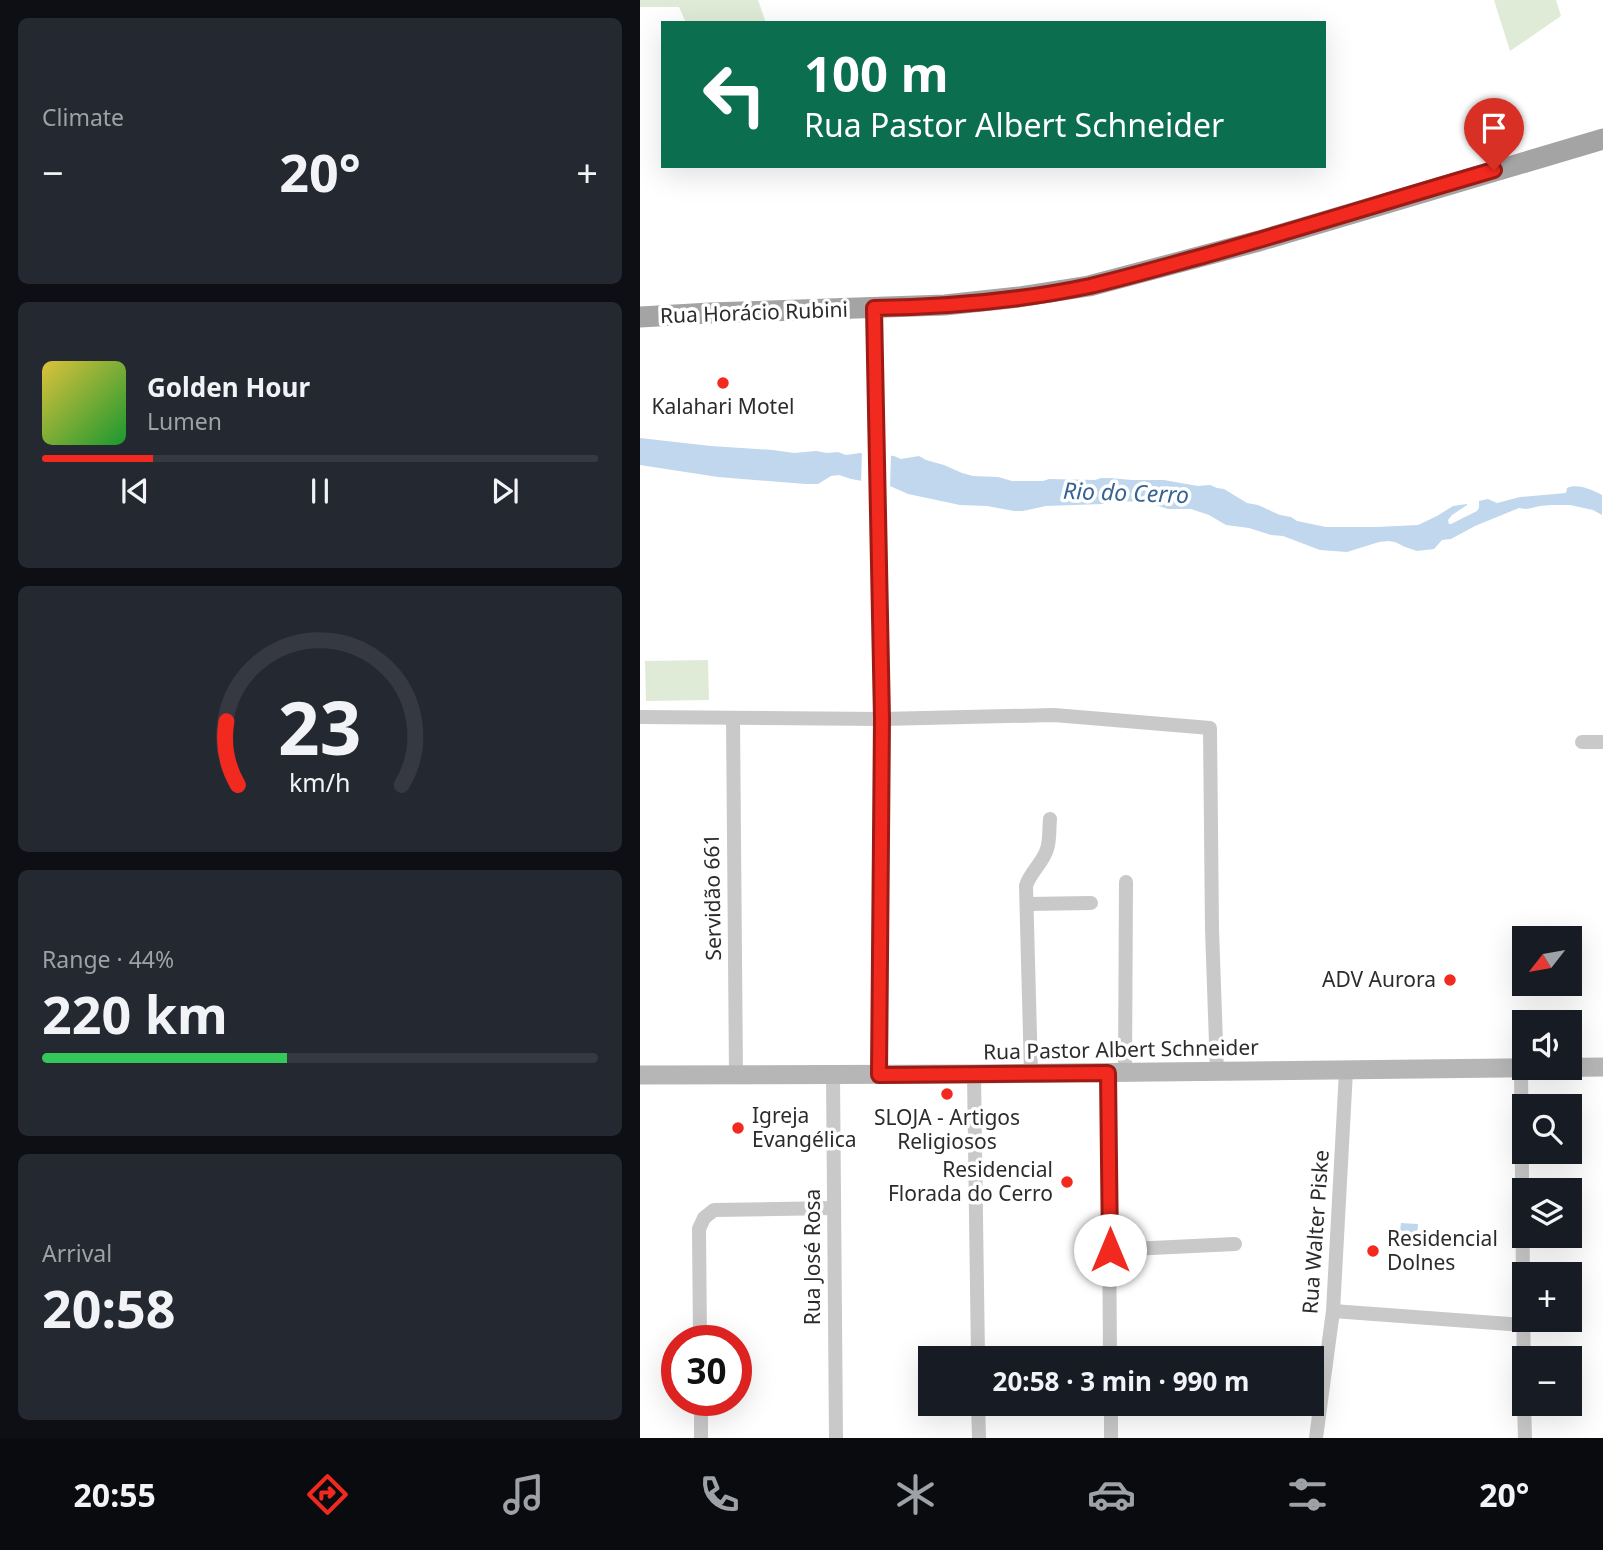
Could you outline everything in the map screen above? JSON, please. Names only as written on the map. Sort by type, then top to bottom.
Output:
[{"type":"main road","name":"Rua Horácio Rubini","points":[[640,317],[958,304],[1019,298],[1089,286],[1259,241],[1602,139]]},
{"type":"main road","name":"Rua Pastor Albert Schneider","points":[[1582,1068],[1602,1068]]},
{"type":"main road","name":"Rua Pastor Albert Schneider","points":[[640,1075],[833,1076],[1512,1069]]},
{"type":"street","points":[[874,308],[882,719],[879,1075]]},
{"type":"street","points":[[640,717],[882,719],[1054,715],[1210,728],[1217,1072]]},
{"type":"street","name":"Servidão 661","points":[[733,718],[740,1076]]},
{"type":"street","points":[[1582,742],[1602,741]]},
{"type":"street","points":[[740,1076],[742,809]]},
{"type":"street","points":[[1031,1073],[1026,886],[1028,878],[1048,849],[1050,819]]},
{"type":"street","points":[[1110,1346],[1110,1250],[1116,1072],[1126,881]]},
{"type":"street","points":[[1027,904],[1091,902]]},
{"type":"street","name":"Rua Walter Piske","points":[[1316,1438],[1333,1311],[1346,1071]]},
{"type":"street","points":[[974,1074],[978,1346]]},
{"type":"street","name":"Rua José Rosa","points":[[833,1076],[836,1438]]},
{"type":"street","points":[[1521,1080],[1523,1262]]},
{"type":"street","points":[[700,1325],[700,1229],[704,1218],[714,1210],[833,1208]]},
{"type":"street","points":[[1110,1250],[1235,1244]]},
{"type":"street","points":[[1333,1311],[1512,1324]]},
{"type":"street","points":[[701,1416],[701,1438]]},
{"type":"street","points":[[978,1416],[979,1438]]},
{"type":"street","points":[[1111,1416],[1111,1438]]},
{"type":"street","points":[[1524,1416],[1525,1438]]},
{"type":"green space","points":[[640,0],[758,0],[765,21],[685,21],[679,7],[640,7]]},
{"type":"green space","points":[[1494,0],[1556,0],[1561,16],[1510,51]]},
{"type":"green space","points":[[708,660],[709,700],[646,701],[645,661]]},
{"type":"water","name":"Rio do Cerro","points":[[640,438],[794,453],[860,453],[901,459],[919,456],[973,476],[998,477],[1012,481],[1110,478],[1210,485],[1280,515],[1326,527],[1418,525],[1453,506],[1467,504],[1448,520],[1451,524],[1477,511],[1479,501],[1488,499],[1497,503],[1520,497],[1566,493],[1567,488],[1575,486],[1602,495],[1602,515],[1570,505],[1519,508],[1451,539],[1442,540],[1434,549],[1417,551],[1388,541],[1347,552],[1320,550],[1283,536],[1226,525],[1191,509],[1168,509],[1146,502],[1115,501],[1014,511],[960,505],[839,475],[831,476],[818,484],[806,484],[718,477],[640,465]]},
{"type":"water","points":[[1401,1223],[1418,1224],[1417,1238],[1411,1238],[1411,1232],[1400,1231]]},
{"type":"pier","points":[[862,450],[891,452],[890,490],[861,484]]},
{"type":"place","name":"Kalahari Motel","points":[[723,383]]},
{"type":"place","name":"ADV Aurora","points":[[1450,980]]},
{"type":"place","name":"SLOJA - Artigos Religiosos","points":[[947,1094]]},
{"type":"place","name":"Igreja Evangélica","points":[[738,1128]]},
{"type":"place","name":"Residencial Florada do Cerro","points":[[1067,1182]]},
{"type":"place","name":"Residencial Dolnes","points":[[1373,1251]]},
{"type":"route","points":[[1110,1250],[1108,1073],[879,1075],[882,719],[874,308],[1019,298],[1089,286],[1259,241],[1494,170]]}]
